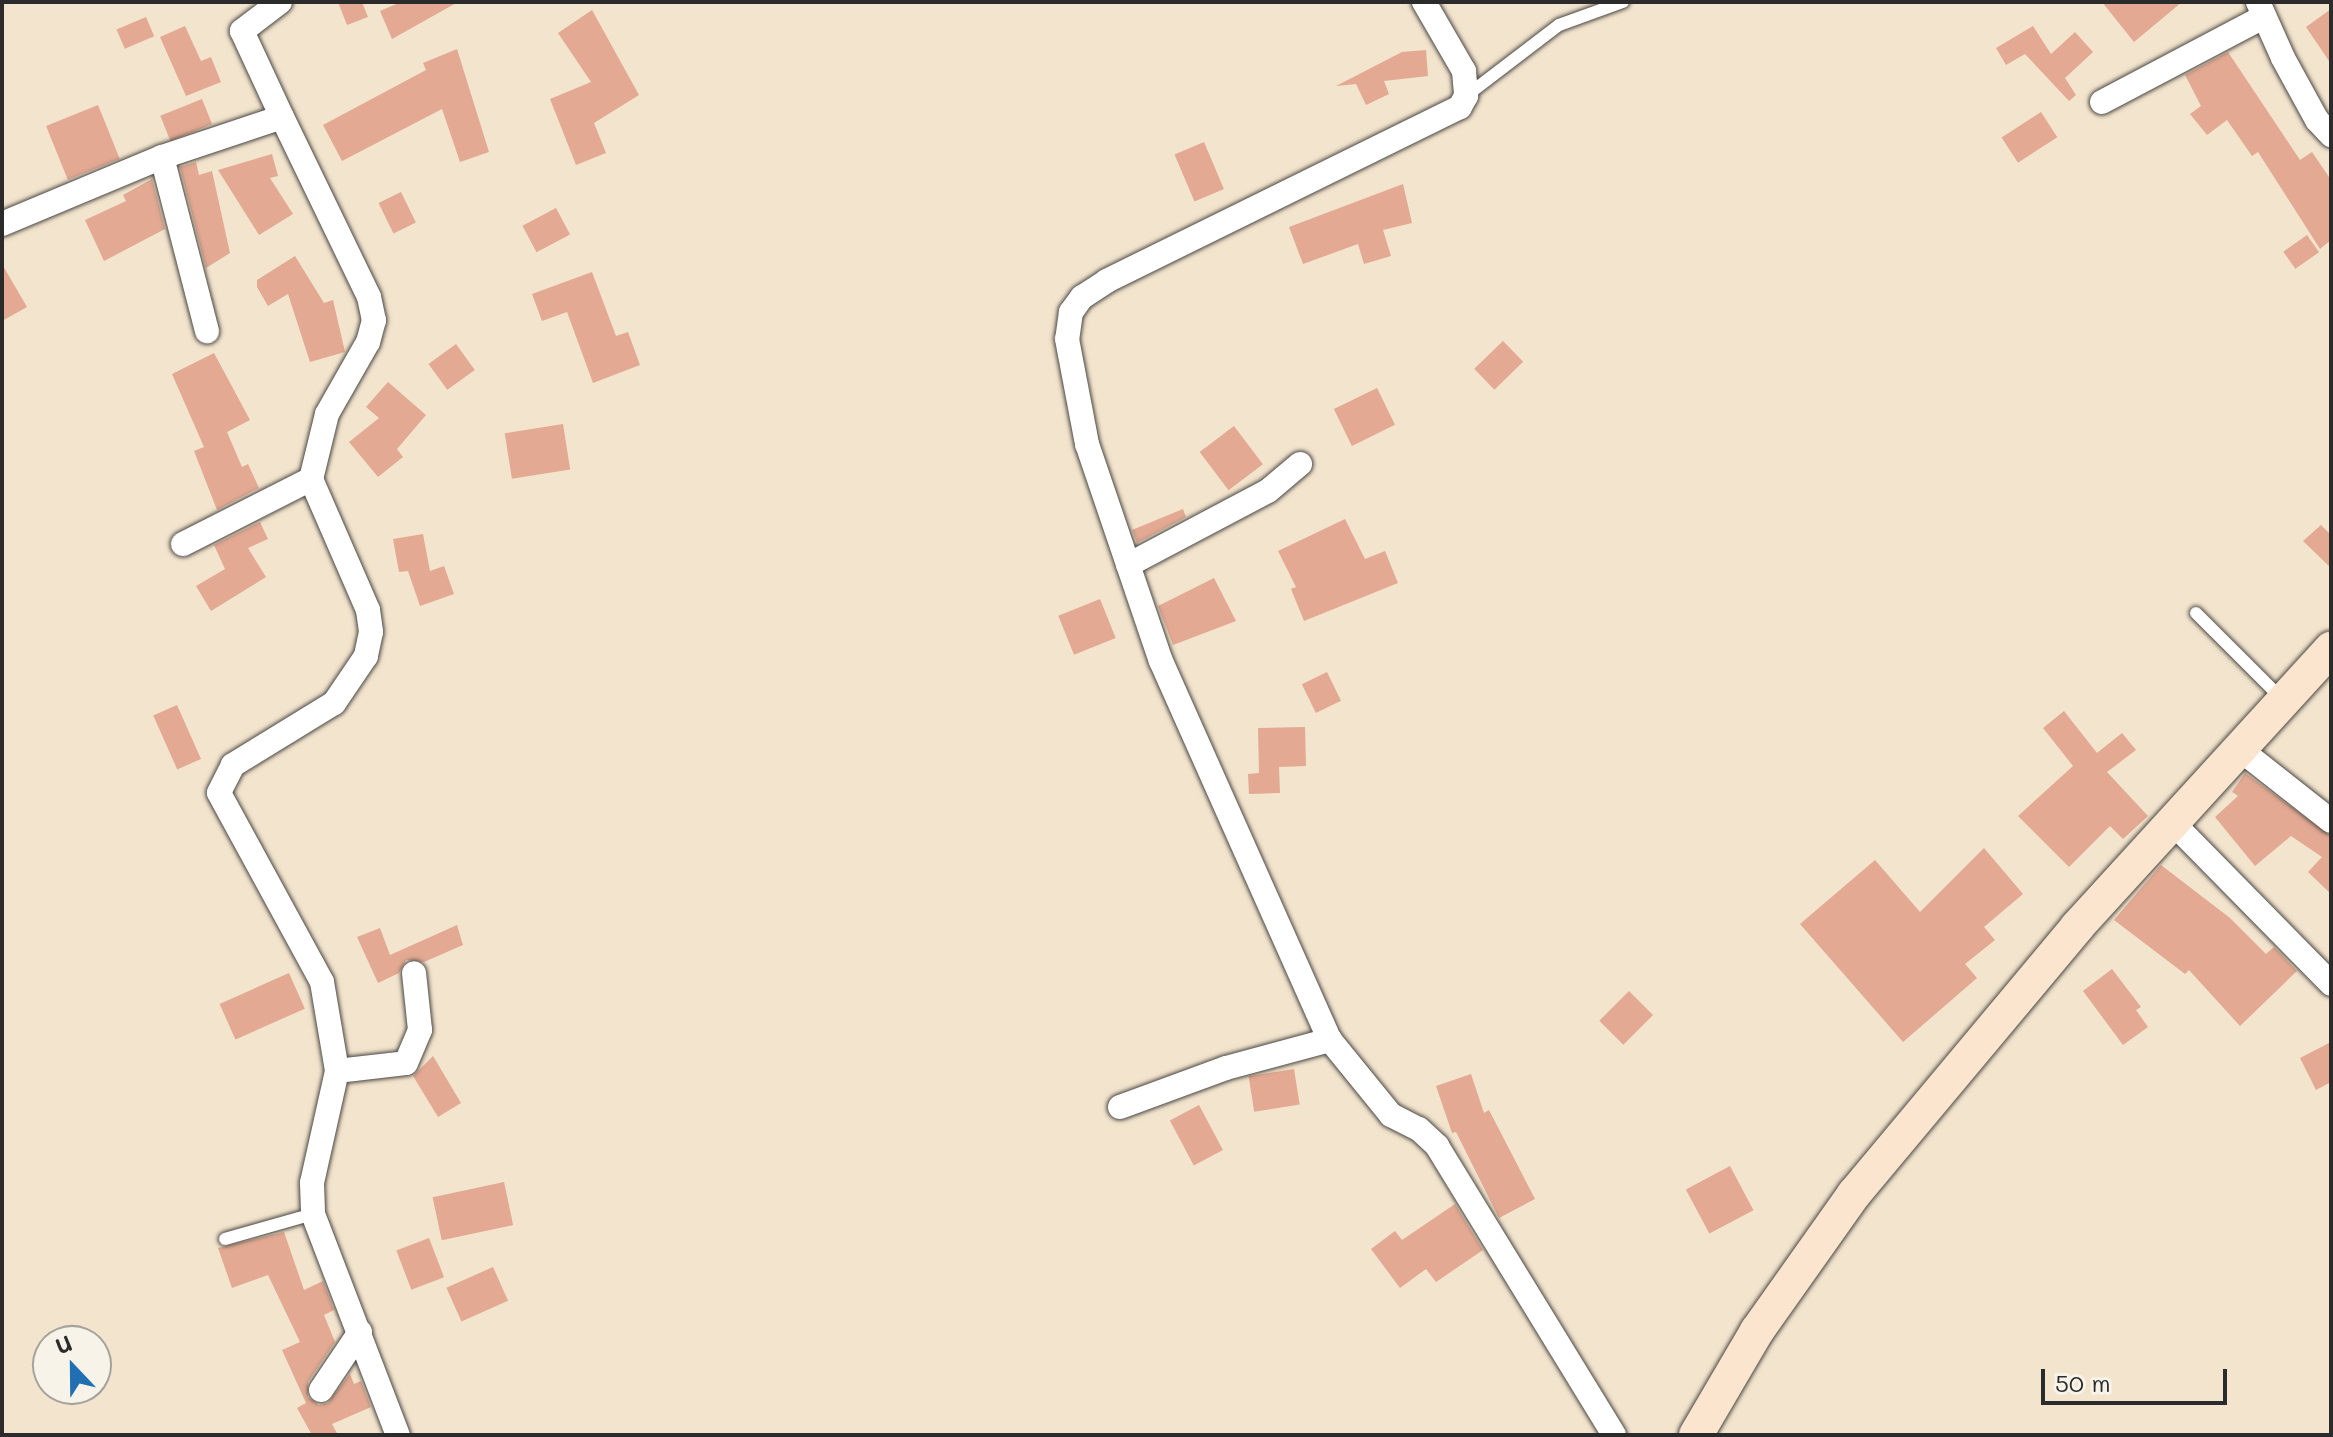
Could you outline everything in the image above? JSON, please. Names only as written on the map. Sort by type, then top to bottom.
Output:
[{"type":"street","points":[[280,2],[242,31],[369,297],[374,320],[368,342],[327,414],[311,479],[368,610],[371,632],[366,656],[334,703],[233,765],[219,793],[322,982],[337,1071],[312,1183],[313,1214],[398,1435]]},
{"type":"street","points":[[1424,2],[1464,71],[1466,96],[1451,115],[1220,221],[1082,297],[1071,312],[1067,339],[1087,444],[1161,661],[1216,792],[1330,1040],[1391,1115],[1419,1129],[1437,1146],[1614,1435]]},
{"type":"street","points":[[2102,102],[2260,9],[2317,120],[2331,135]]},
{"type":"street","points":[[2,224],[162,157],[282,117]]},
{"type":"street","points":[[162,157],[207,331]]},
{"type":"street","points":[[1128,565],[1268,491],[1300,464]]},
{"type":"street","points":[[183,544],[311,479]]},
{"type":"street","points":[[1696,1435],[1757,1331],[1854,1194],[2077,927],[2172,822],[2242,751],[2331,649]]},
{"type":"street","points":[[2242,751],[2331,821]]},
{"type":"street","points":[[2172,822],[2331,984]]},
{"type":"street","points":[[337,1071],[406,1063],[420,1030],[414,973]]},
{"type":"street","points":[[1120,1107],[1226,1068],[1330,1040]]},
{"type":"street","points":[[321,1390],[360,1332]]},
{"type":"lane","points":[[1466,96],[1559,25],[1623,2]]},
{"type":"lane","points":[[2196,613],[2285,702]]},
{"type":"lane","points":[[225,1239],[313,1214]]},
{"type":"building","points":[[338,2],[362,2],[368,17],[347,25]]},
{"type":"building","points":[[401,2],[458,2],[392,39],[380,11]]},
{"type":"building","points":[[2102,2],[2182,2],[2134,42]]},
{"type":"building","points":[[2331,9],[2331,64],[2306,27]]},
{"type":"building","points":[[592,10],[639,95],[594,123],[606,153],[576,165],[550,99],[591,82],[558,33]]},
{"type":"building","points":[[146,17],[154,36],[125,49],[117,30]]},
{"type":"building","points":[[185,26],[201,61],[211,57],[221,82],[186,96],[160,37]]},
{"type":"building","points":[[2033,26],[2051,54],[2075,32],[2093,52],[2065,78],[2076,95],[2069,101],[2025,54],[2006,65],[1996,48]]},
{"type":"building","points":[[457,49],[489,152],[460,162],[442,109],[342,161],[323,125],[426,70],[423,63]]},
{"type":"building","points":[[1426,50],[1428,76],[1384,81],[1389,94],[1366,105],[1356,84],[1336,86],[1402,52]]},
{"type":"building","points":[[2228,52],[2300,160],[2312,152],[2331,180],[2331,240],[2320,249],[2258,152],[2252,156],[2227,120],[2207,135],[2190,114],[2201,106],[2185,75]]},
{"type":"building","points":[[202,99],[212,124],[170,141],[160,116]]},
{"type":"building","points":[[98,105],[120,159],[68,180],[46,126]]},
{"type":"building","points":[[2041,112],[2057,137],[2018,163],[2002,138]]},
{"type":"building","points":[[1204,142],[1224,189],[1194,201],[1175,155]]},
{"type":"building","points":[[272,154],[278,176],[270,178],[293,214],[259,235],[218,170]]},
{"type":"building","points":[[196,162],[199,175],[212,171],[230,253],[206,268],[180,167]]},
{"type":"building","points":[[152,179],[165,229],[104,261],[85,220],[126,201],[123,195]]},
{"type":"building","points":[[1403,184],[1412,223],[1383,230],[1391,256],[1364,264],[1358,244],[1303,264],[1289,227]]},
{"type":"building","points":[[401,192],[416,223],[393,234],[379,203]]},
{"type":"building","points":[[556,208],[570,234],[537,252],[522,226]]},
{"type":"building","points":[[2307,235],[2319,252],[2295,269],[2283,252]]},
{"type":"building","points":[[295,256],[324,303],[333,300],[345,352],[310,362],[288,294],[268,306],[257,287],[257,280]]},
{"type":"building","points":[[2,264],[27,307],[2,321]]},
{"type":"building","points":[[592,272],[616,336],[628,332],[640,365],[593,383],[567,312],[542,321],[532,294]]},
{"type":"building","points":[[1503,341],[1523,362],[1494,390],[1474,369]]},
{"type":"building","points":[[456,344],[475,370],[447,390],[428,364]]},
{"type":"building","points":[[214,353],[250,420],[227,432],[242,467],[248,464],[259,488],[217,510],[194,451],[204,447],[172,374]]},
{"type":"building","points":[[388,382],[426,415],[397,449],[403,457],[378,477],[349,442],[379,418],[366,407]]},
{"type":"building","points":[[1377,388],[1395,425],[1352,446],[1334,409]]},
{"type":"building","points":[[563,424],[570,469],[512,479],[505,433]]},
{"type":"building","points":[[1234,426],[1263,464],[1229,490],[1200,452]]},
{"type":"building","points":[[1183,509],[1186,517],[1137,543],[1132,530]]},
{"type":"building","points":[[1345,519],[1365,559],[1385,551],[1398,583],[1304,621],[1291,589],[1296,587],[1278,551]]},
{"type":"building","points":[[260,522],[268,539],[248,548],[266,577],[211,611],[196,586],[225,569],[214,545]]},
{"type":"building","points":[[2321,525],[2331,535],[2331,568],[2303,541]]},
{"type":"building","points":[[423,534],[430,571],[444,566],[454,594],[420,606],[408,571],[399,572],[393,539]]},
{"type":"building","points":[[1214,578],[1236,621],[1173,645],[1158,606]]},
{"type":"building","points":[[1100,599],[1116,638],[1074,655],[1058,616]]},
{"type":"building","points":[[1327,672],[1341,701],[1316,713],[1302,684]]},
{"type":"building","points":[[177,705],[201,759],[177,769],[153,716]]},
{"type":"building","points":[[2064,711],[2097,753],[2122,733],[2136,750],[2107,772],[2148,816],[2123,839],[2110,826],[2069,867],[2018,816],[2073,766],[2043,728]]},
{"type":"building","points":[[1305,727],[1306,766],[1279,767],[1280,793],[1249,794],[1248,774],[1259,773],[1258,728]]},
{"type":"building","points":[[2245,773],[2331,836],[2331,894],[2308,872],[2322,857],[2291,836],[2255,866],[2215,817],[2238,796],[2232,792]]},
{"type":"building","points":[[1984,848],[2023,894],[1984,927],[1995,940],[1965,964],[1977,978],[1903,1042],[1800,924],[1875,860],[1920,912]]},
{"type":"building","points":[[2161,865],[2230,918],[2266,954],[2274,947],[2297,971],[2240,1026],[2189,970],[2185,974],[2114,920]]},
{"type":"building","points":[[457,925],[463,945],[424,962],[406,960],[399,973],[378,983],[357,937],[380,928],[390,955]]},
{"type":"building","points":[[2112,969],[2141,1007],[2136,1010],[2148,1027],[2123,1045],[2083,991]]},
{"type":"building","points":[[289,973],[305,1009],[235,1040],[220,1004]]},
{"type":"building","points":[[1629,991],[1653,1015],[1623,1045],[1599,1021]]},
{"type":"building","points":[[2331,1042],[2331,1082],[2316,1090],[2300,1058]]},
{"type":"building","points":[[433,1056],[461,1103],[438,1117],[413,1076]]},
{"type":"building","points":[[1294,1069],[1300,1105],[1254,1112],[1249,1076]]},
{"type":"building","points":[[1471,1074],[1484,1113],[1489,1110],[1535,1199],[1499,1218],[1456,1132],[1452,1133],[1436,1086]]},
{"type":"building","points":[[1199,1105],[1223,1150],[1194,1166],[1170,1120]]},
{"type":"building","points":[[1730,1166],[1753,1210],[1709,1234],[1686,1189]]},
{"type":"building","points":[[504,1182],[513,1225],[442,1240],[433,1197]]},
{"type":"building","points":[[1455,1204],[1483,1250],[1436,1282],[1426,1269],[1400,1288],[1371,1249],[1395,1231],[1402,1240]]},
{"type":"building","points":[[284,1232],[304,1290],[323,1281],[334,1310],[324,1315],[335,1342],[308,1382],[308,1397],[319,1405],[328,1403],[350,1374],[354,1384],[361,1381],[371,1407],[332,1424],[338,1435],[312,1435],[297,1408],[306,1403],[282,1350],[300,1342],[268,1275],[232,1288],[218,1248]]},
{"type":"building","points":[[429,1238],[444,1277],[411,1290],[396,1251]]},
{"type":"building","points":[[493,1267],[508,1301],[461,1322],[446,1288]]}]
